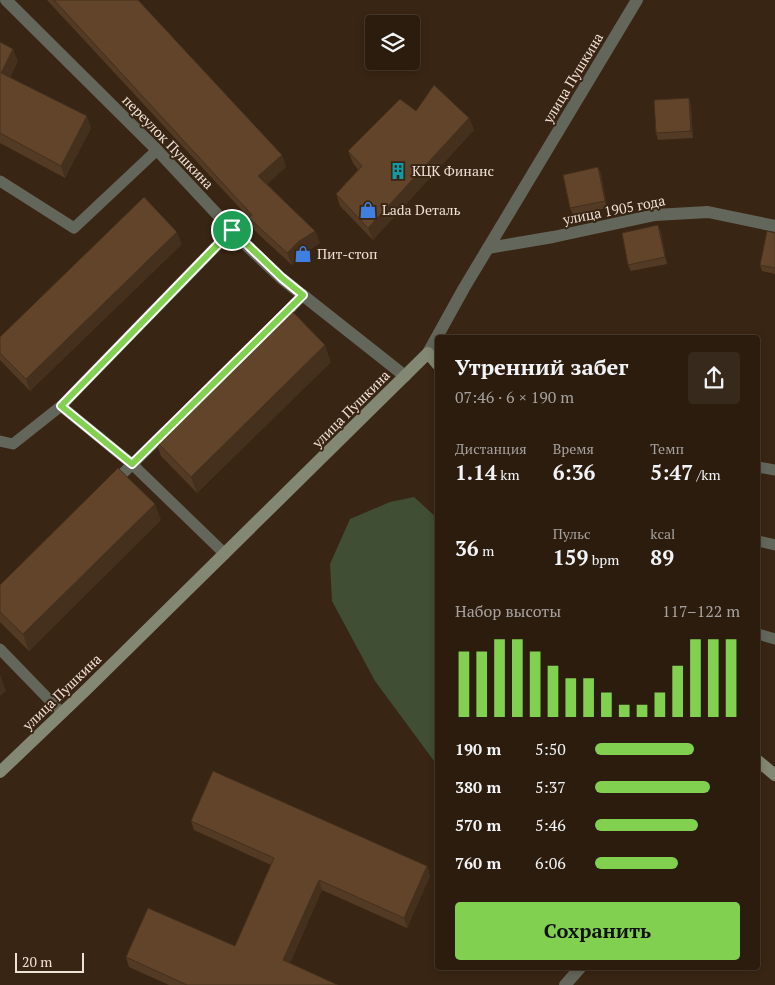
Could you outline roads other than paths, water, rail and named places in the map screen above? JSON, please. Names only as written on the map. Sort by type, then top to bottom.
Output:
[{"type":"main road","points":[[428,353],[435,361]]},
{"type":"main road","name":"улица Пушкина","points":[[0,772],[225,554],[428,353]]},
{"type":"main road","points":[[760,764],[775,774]]},
{"type":"street","name":"переулок Пушкина","points":[[6,0],[157,150],[232,230],[282,278],[405,376]]},
{"type":"street","name":"улица Пушкина","points":[[438,335],[488,248],[637,0]]},
{"type":"street","name":"улица 1905 года","points":[[488,248],[553,237],[655,215],[708,212],[775,226]]},
{"type":"street","name":"улица Пушкина","points":[[428,353],[435,341]]},
{"type":"street","points":[[565,985],[578,970]]},
{"type":"lane","points":[[0,181],[74,228],[157,150]]},
{"type":"lane","points":[[0,441],[14,444],[61,406],[232,230]]},
{"type":"lane","points":[[269,329],[303,295]]},
{"type":"lane","points":[[61,406],[132,464],[225,554]]},
{"type":"lane","points":[[104,492],[173,424]]},
{"type":"lane","points":[[760,467],[775,470]]},
{"type":"lane","points":[[760,542],[775,545]]},
{"type":"lane","points":[[760,634],[775,638]]},
{"type":"lane","points":[[0,649],[62,713]]},
{"type":"place","name":"КЦК Финанс","points":[[398,171]]},
{"type":"place","name":"Lada Dеталь","points":[[368,210]]},
{"type":"place","name":"Пит-стоп","points":[[303,254]]}]
